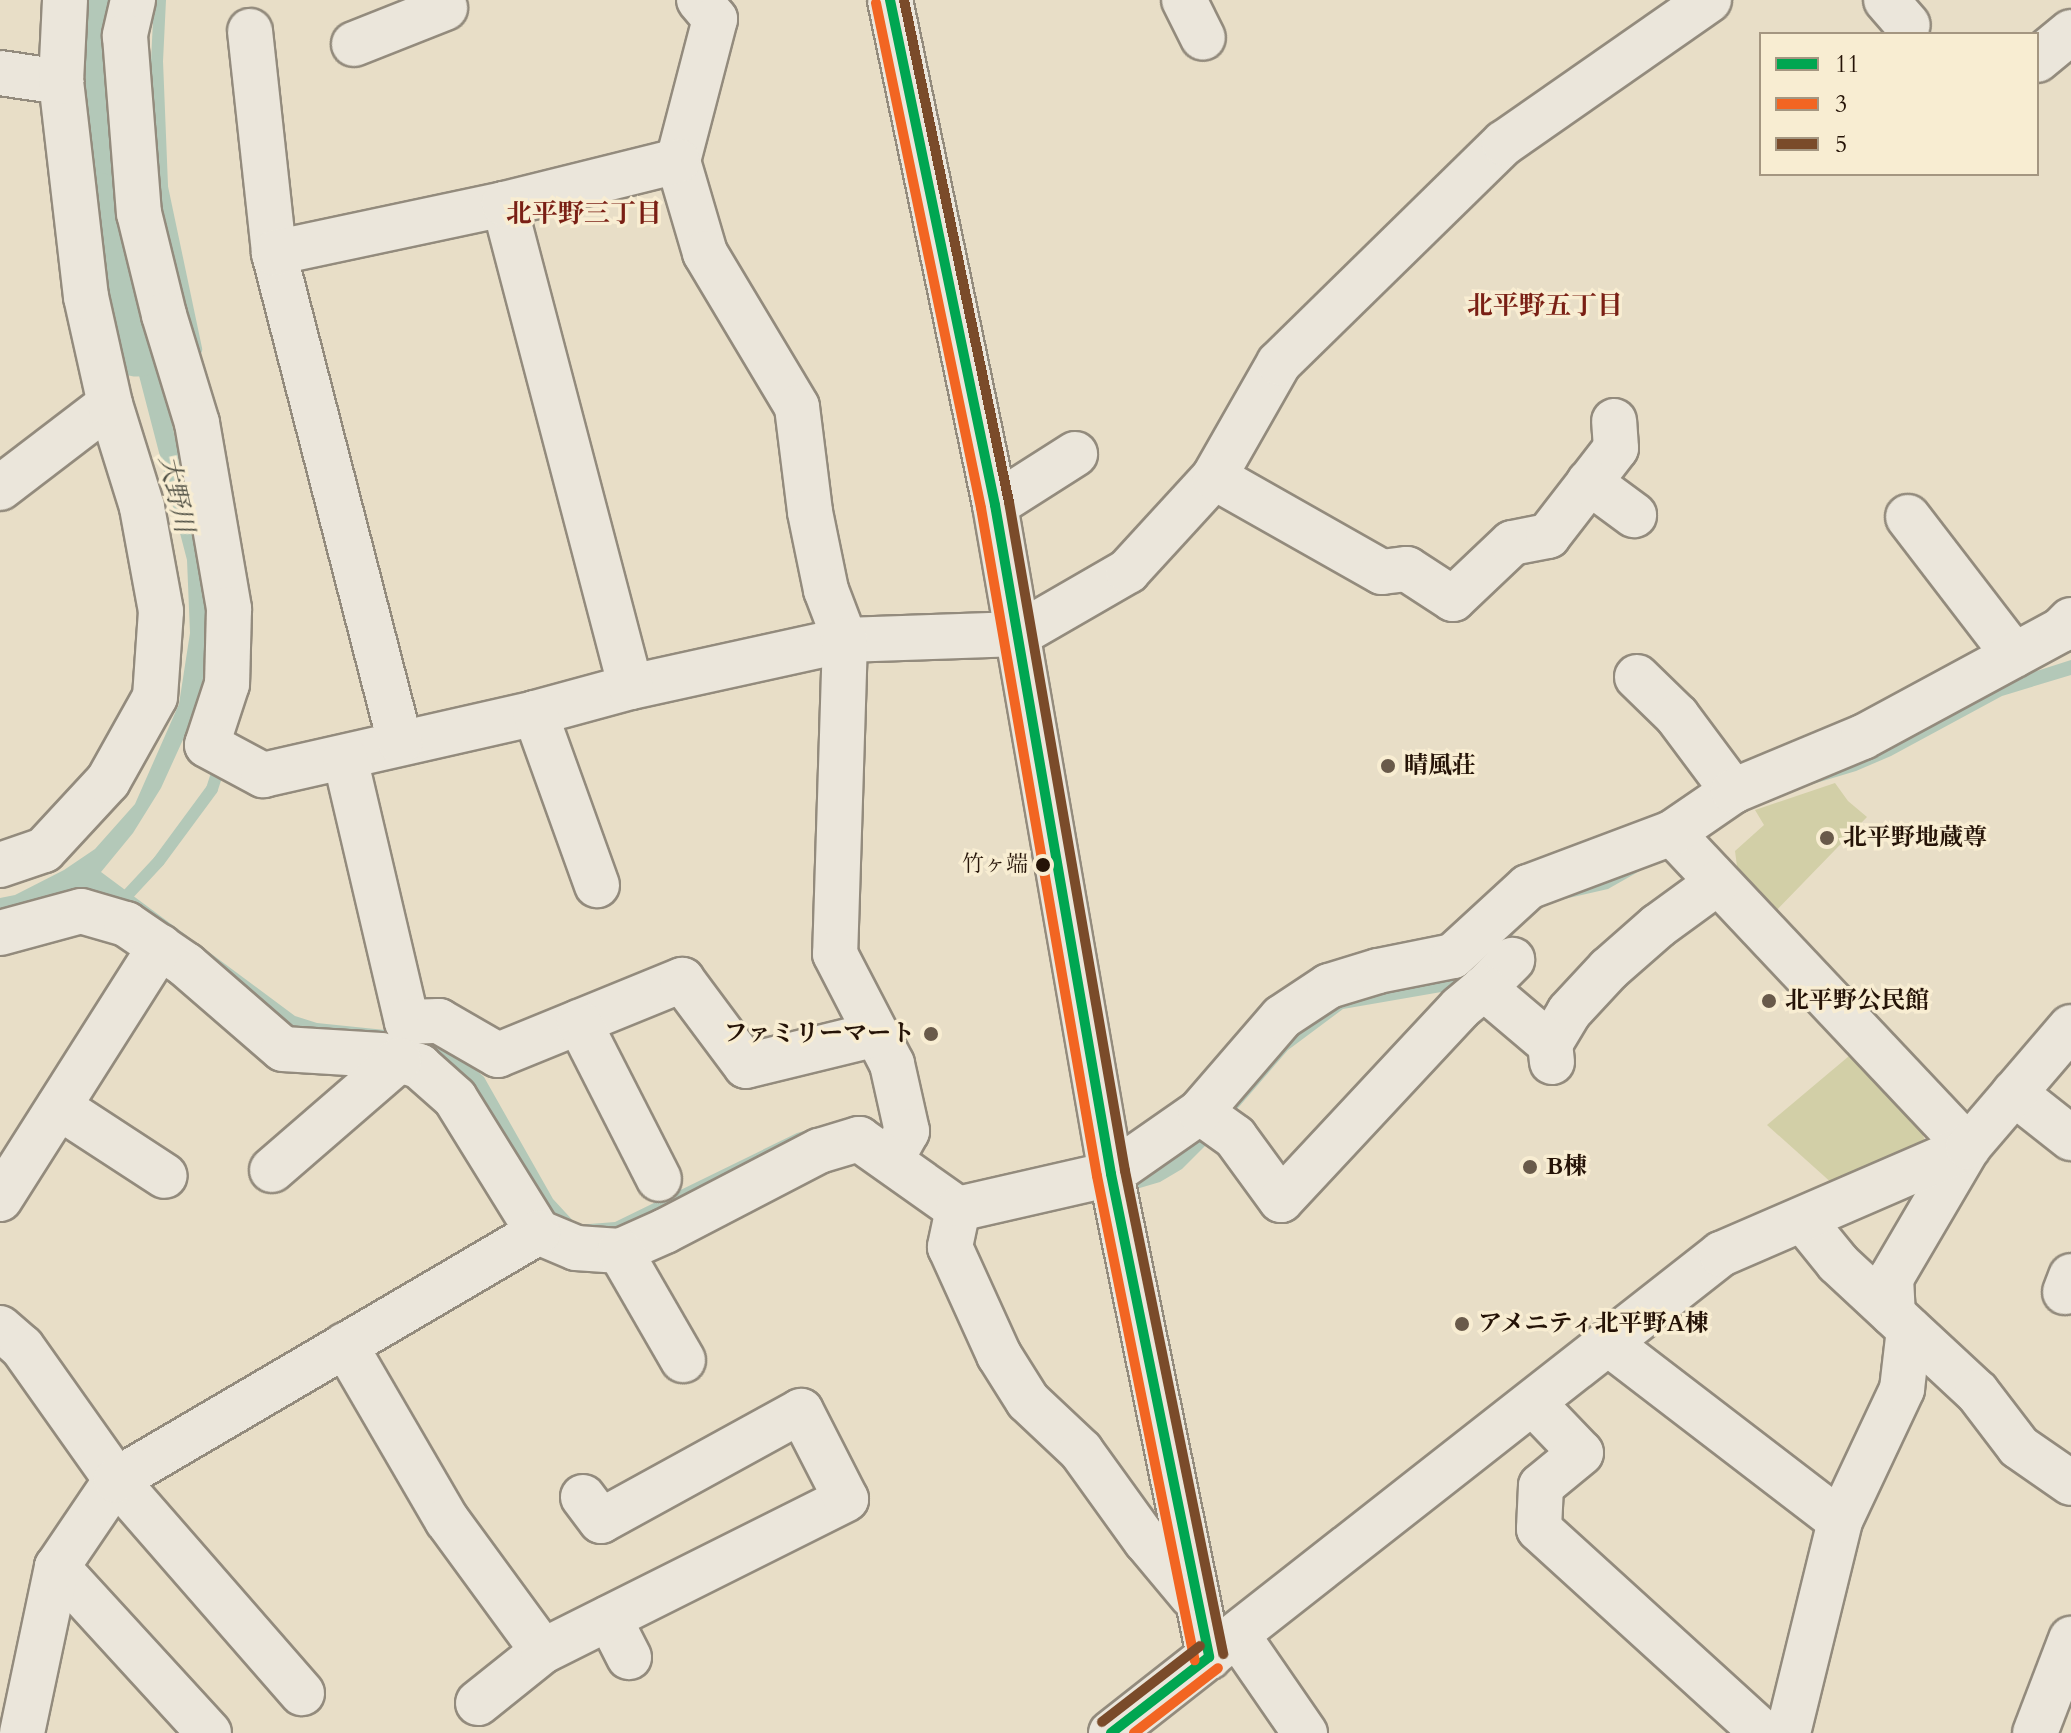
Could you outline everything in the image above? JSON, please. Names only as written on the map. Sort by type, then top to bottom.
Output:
[{"type":"street","points":[[0,865],[44,850],[108,781],[155,697],[161,611],[142,507],[110,404],[86,297],[61,82],[65,0]]},
{"type":"street","points":[[133,0],[125,36],[139,213],[164,315],[197,423],[229,609],[227,684],[207,745],[263,775],[535,713],[631,687],[845,640],[1019,634],[1128,571],[1214,477],[1279,363],[1504,143],[1709,0]]},
{"type":"street","points":[[0,933],[81,911],[126,924],[229,1000],[283,1049],[381,1055],[419,1066],[455,1098],[538,1232],[576,1248],[620,1251],[907,1131],[892,1064],[835,954],[845,640],[826,590],[810,512],[797,407],[705,253],[678,161],[715,19],[699,0]]},
{"type":"street","points":[[890,0],[995,505],[1114,1190],[1196,1601]]},
{"type":"street","points":[[1184,0],[1203,38]]},
{"type":"street","points":[[354,44],[450,3]]},
{"type":"street","points":[[250,31],[274,253],[400,742]]},
{"type":"street","points":[[2039,58],[2071,32]]},
{"type":"street","points":[[0,73],[61,82]]},
{"type":"street","points":[[274,253],[504,204],[678,161]]},
{"type":"street","points":[[504,204],[631,687]]},
{"type":"street","points":[[0,488],[110,404]]},
{"type":"street","points":[[1214,477],[1382,572],[1407,569],[1453,599],[1512,543],[1548,536],[1616,448],[1614,421]]},
{"type":"street","points":[[995,505],[1075,454]]},
{"type":"street","points":[[1589,482],[1634,515]]},
{"type":"street","points":[[1908,517],[2014,655]]},
{"type":"street","points":[[1200,1112],[1235,1137],[1281,1200],[1460,1008],[1498,974],[1551,1053],[1569,1012],[1609,969],[1658,926],[1733,791],[1863,737],[2061,630],[2071,620]]},
{"type":"street","points":[[1637,677],[1677,716],[1733,791]]},
{"type":"street","points":[[535,713],[597,885]]},
{"type":"street","points":[[345,758],[407,1022],[439,1021],[498,1055],[682,980],[746,1066],[876,1034]]},
{"type":"street","points":[[954,1228],[1114,1190],[1200,1112],[1282,1017],[1329,986],[1453,956],[1528,887],[1694,858]]},
{"type":"street","points":[[1694,858],[1968,1147]]},
{"type":"street","points":[[0,1199],[160,947]]},
{"type":"street","points":[[579,1022],[659,1179]]},
{"type":"street","points":[[1788,1733],[1840,1521],[1902,1389],[1901,1322],[1891,1278],[1968,1147],[2071,1027]]},
{"type":"street","points":[[272,1170],[399,1060]]},
{"type":"street","points":[[2014,1093],[2071,1138]]},
{"type":"street","points":[[59,1107],[165,1176]]},
{"type":"street","points":[[1111,1733],[1721,1254],[1804,1221],[1968,1147]]},
{"type":"street","points":[[856,1150],[954,1228],[999,1355],[1028,1401],[1081,1451],[1146,1541],[1196,1601],[1224,1646],[1305,1733]]},
{"type":"street","points":[[1804,1221],[1838,1263],[1977,1392],[2019,1447],[2071,1483]]},
{"type":"street","points":[[22,1733],[57,1567],[116,1480],[538,1232]]},
{"type":"street","points":[[620,1251],[683,1360]]},
{"type":"street","points":[[0,1328],[22,1347],[116,1480],[302,1693]]},
{"type":"street","points":[[1608,1343],[1840,1521]]},
{"type":"street","points":[[345,1345],[447,1520],[543,1651]]},
{"type":"street","points":[[1533,1403],[1581,1453],[1541,1486],[1539,1529],[1763,1733]]},
{"type":"street","points":[[478,1703],[543,1651],[609,1618],[856,1511],[801,1411],[601,1521],[583,1497]]},
{"type":"street","points":[[57,1567],[209,1733]]},
{"type":"street","points":[[609,1618],[629,1657]]},
{"type":"street","points":[[2035,1733],[2071,1639]]},
{"type":"shaded area","points":[[1835,783],[1848,801],[1867,817],[1772,915],[1738,874],[1735,851],[1764,825],[1755,810]]},
{"type":"shaded area","points":[[1855,1051],[1916,1110],[1925,1142],[1834,1185],[1767,1125]]},
{"type":"water","points":[[95,0],[111,0],[106,128],[116,197],[132,279],[158,364],[203,558],[208,607],[207,665],[191,722],[161,788],[133,833],[101,872],[295,1016],[317,1023],[414,1033],[466,1061],[484,1077],[553,1199],[577,1225],[615,1222],[797,1133],[814,1128],[830,1131],[910,1184],[1088,1190],[1294,1017],[1520,903],[2002,682],[2071,660],[2071,675],[2002,696],[1891,756],[1856,771],[1770,797],[1608,889],[1551,902],[1532,912],[1496,955],[1447,991],[1343,1009],[1288,1050],[1206,1145],[1182,1169],[1160,1182],[1099,1200],[967,1228],[846,1157],[628,1236],[559,1230],[475,1100],[289,1036],[133,914],[0,916],[0,898],[15,895],[64,870],[95,849],[135,804],[179,704],[190,633],[187,560],[118,295],[92,174],[89,43]]},
{"type":"waterway","name":"大野川","points":[[101,0],[91,73],[95,208],[137,341]]},
{"type":"waterway","points":[[160,0],[157,61],[162,187],[196,349]]},
{"type":"waterway","points":[[120,903],[159,861],[212,789],[221,762]]},
{"type":"transit line","name":"11","points":[[890,0],[995,505],[1111,1174],[1209,1657]]},
{"type":"transit line","name":"5","points":[[904,0],[1009,502],[1125,1171],[1223,1654]]},
{"type":"transit line","name":"3","points":[[876,3],[981,508],[1097,1176],[1195,1660]]},
{"type":"transit line","name":"5","points":[[1102,1722],[1200,1646]]},
{"type":"transit line","name":"11","points":[[1111,1733],[1209,1657]]},
{"type":"transit line","name":"3","points":[[1134,1733],[1218,1668]]},
{"type":"place","name":"晴風荘","points":[[1388,766]]},
{"type":"place","name":"北平野地蔵尊","points":[[1827,838]]},
{"type":"place","name":"竹ヶ端","points":[[1043,865]]},
{"type":"place","name":"北平野公民館","points":[[1769,1001]]},
{"type":"place","name":"ファミリーマート","points":[[931,1034]]},
{"type":"place","name":"B棟","points":[[1530,1167]]},
{"type":"place","name":"アメニティ北平野A棟","points":[[1462,1324]]},
{"type":"district","name":"北平野三丁目","points":[[584,214]]},
{"type":"district","name":"北平野五丁目","points":[[1545,306]]}]
